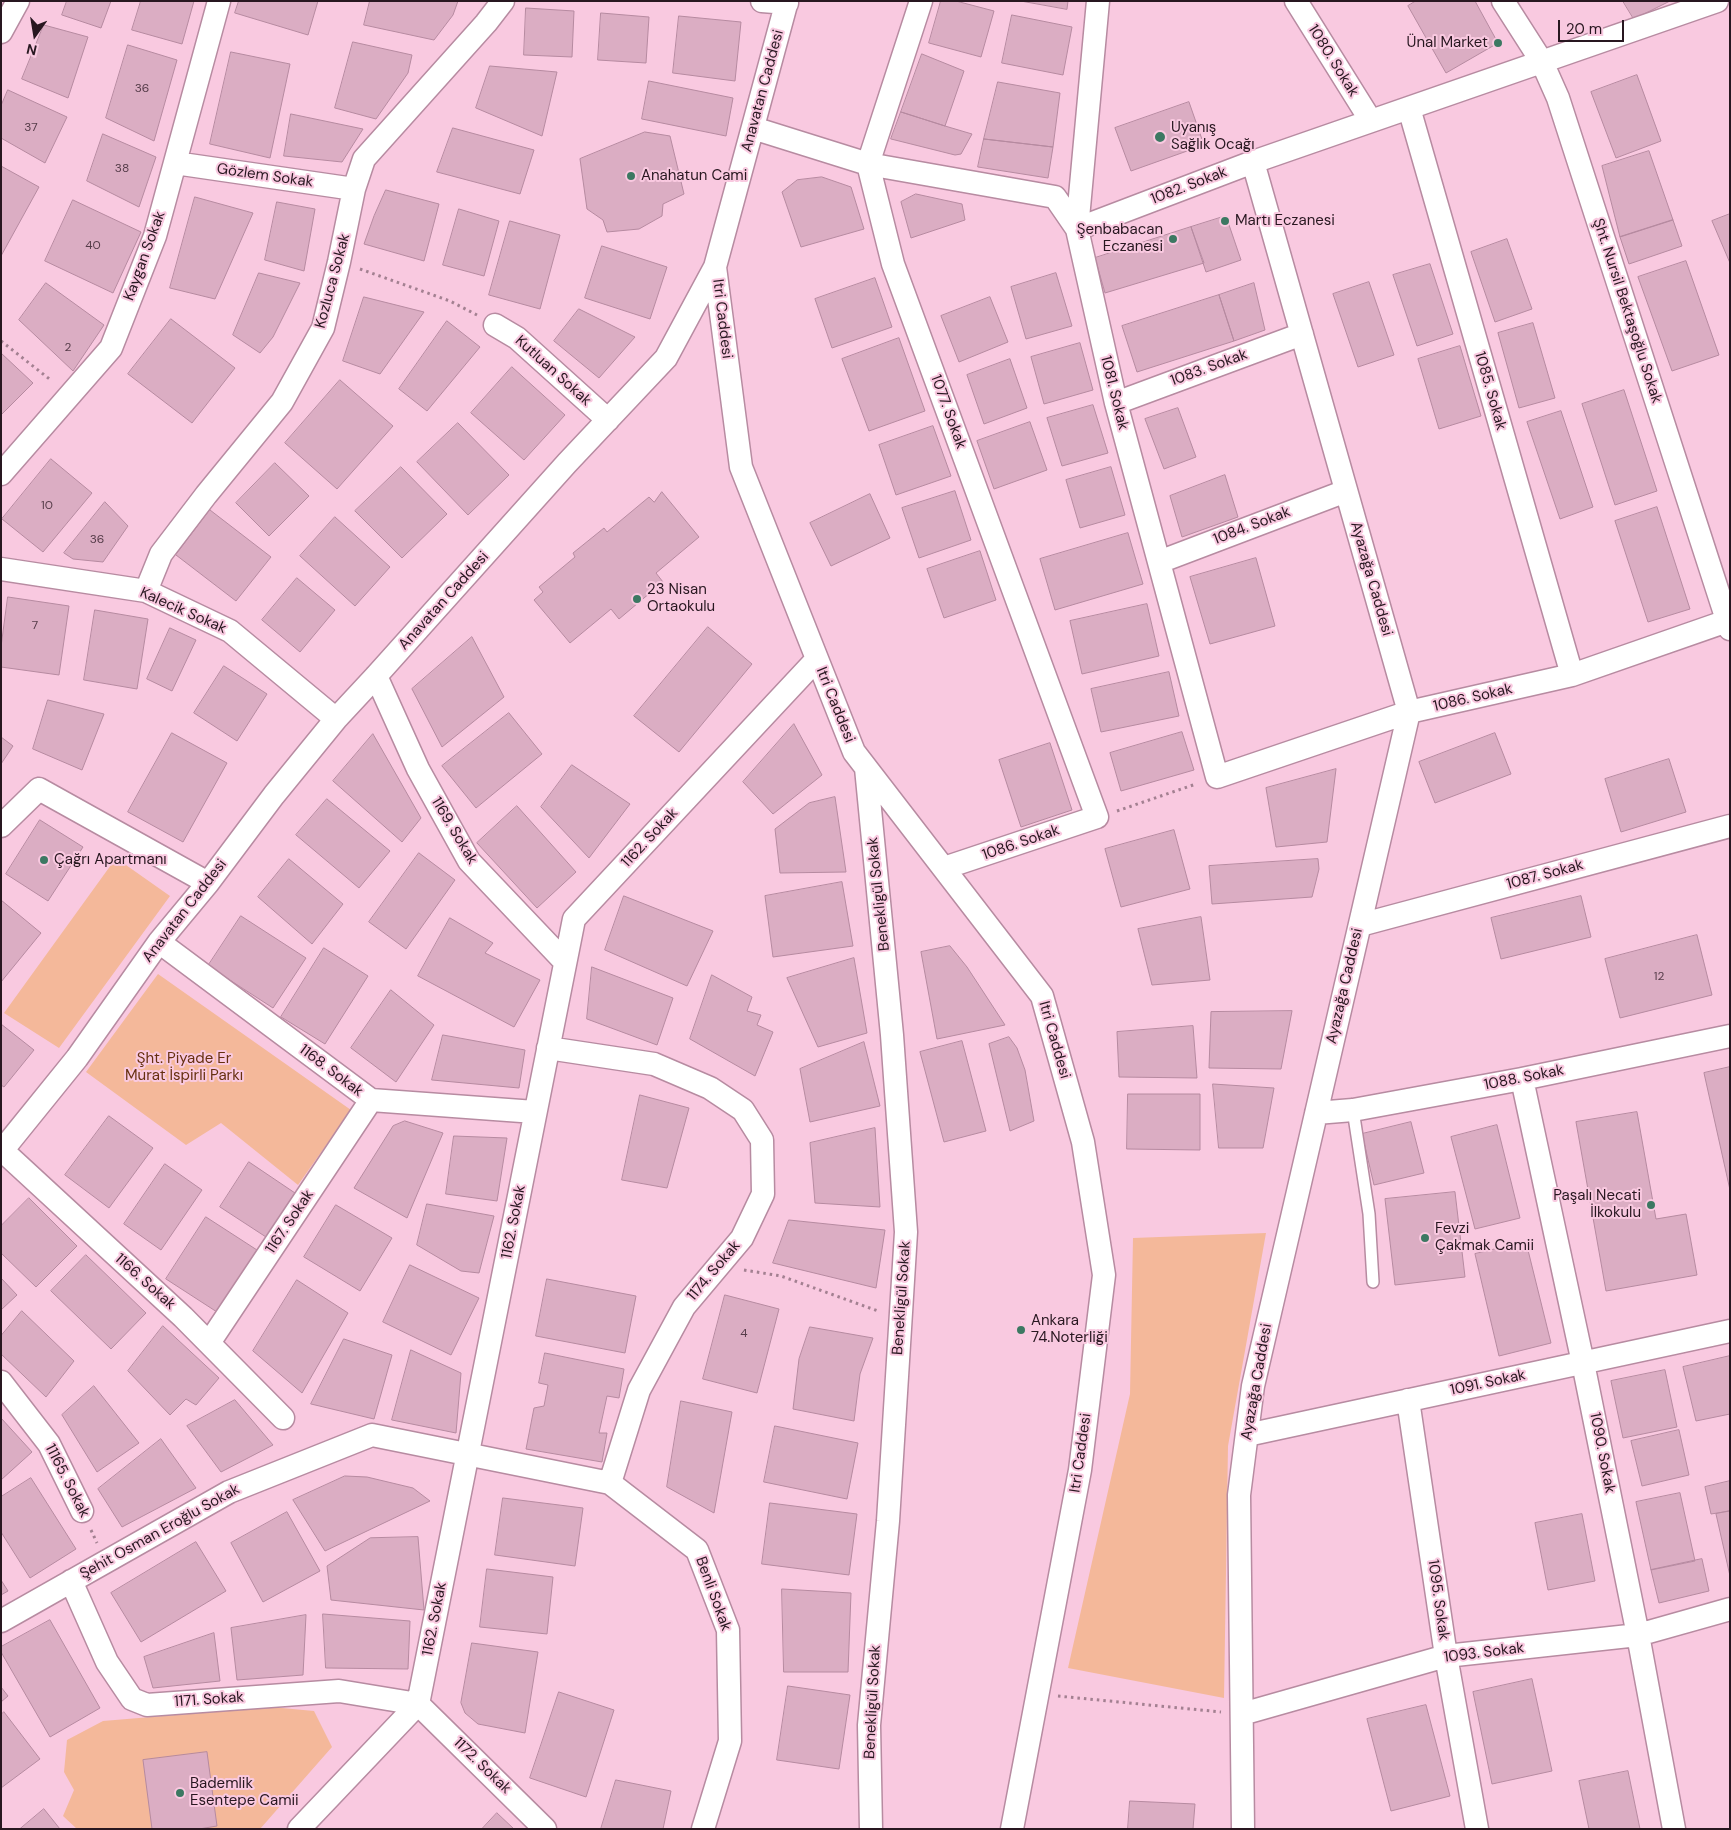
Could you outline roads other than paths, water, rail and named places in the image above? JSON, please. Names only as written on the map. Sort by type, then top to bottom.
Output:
[{"type":"street","points":[[1,32],[18,1]]},
{"type":"street","name":"Kaygan Sokak","points":[[1,474],[112,348],[155,236],[219,1]]},
{"type":"street","name":"Kozluca Sokak","points":[[146,591],[161,554],[206,495],[282,402],[322,328],[339,262],[354,189],[364,158],[486,23],[503,1]]},
{"type":"street","points":[[762,1],[787,2]]},
{"type":"street","points":[[868,164],[920,1]]},
{"type":"street","name":"1081. Sokak","points":[[1098,1],[1077,229],[1116,403],[1217,776]]},
{"type":"street","name":"1080. Sokak","points":[[1296,1],[1371,120]]},
{"type":"street","name":"Şht. Nursil Bektaşoğlu Sokak","points":[[1503,1],[1542,62],[1558,98],[1729,623]]},
{"type":"street","name":"1082. Sokak","points":[[1077,229],[1253,162],[1717,1]]},
{"type":"street","name":"Anavatan Caddesi","points":[[2,1152],[77,1058],[159,942],[208,883],[274,795],[336,719],[567,463],[666,358],[715,267],[787,2]]},
{"type":"street","name":"1085. Sokak","points":[[1409,108],[1572,675]]},
{"type":"street","points":[[753,128],[868,164],[1055,197],[1077,229]]},
{"type":"street","name":"Ayazağa Caddesi","points":[[1243,1829],[1239,1496],[1253,1386],[1409,712],[1253,162]]},
{"type":"street","name":"Gözlem Sokak","points":[[175,163],[354,189]]},
{"type":"street","name":"1077. Sokak","points":[[868,164],[893,264],[1097,817]]},
{"type":"street","name":"Itri Caddesi","points":[[715,267],[741,467],[854,752],[1042,996],[1083,1142],[1104,1275],[1080,1470],[1012,1829]]},
{"type":"street","name":"Kutluan Sokak","points":[[495,325],[517,338],[608,420]]},
{"type":"street","name":"1083. Sokak","points":[[1116,403],[1302,334]]},
{"type":"street","name":"1084. Sokak","points":[[1159,562],[1346,491]]},
{"type":"street","name":"Kalecik Sokak","points":[[1,569],[146,591],[230,631],[336,719]]},
{"type":"street","name":"1086. Sokak","points":[[1217,776],[1409,712],[1572,675],[1729,623]]},
{"type":"street","name":"1162. Sokak","points":[[418,1704],[574,919],[817,659]]},
{"type":"street","name":"1169. Sokak","points":[[376,676],[418,769],[469,861],[565,962]]},
{"type":"street","name":"Benekligül Sokak","points":[[866,768],[892,1035],[906,1232],[888,1521],[869,1725],[871,1829]]},
{"type":"street","points":[[1,826],[39,789],[208,883]]},
{"type":"street","name":"1086. Sokak","points":[[944,868],[1097,817]]},
{"type":"street","name":"1087. Sokak","points":[[1360,925],[1730,826]]},
{"type":"street","name":"1168. Sokak","points":[[159,942],[370,1100],[536,1112]]},
{"type":"street","name":"1088. Sokak","points":[[1316,1113],[1353,1110],[1522,1079],[1730,1036]]},
{"type":"street","name":"1174. Sokak","points":[[548,1048],[654,1064],[710,1088],[743,1110],[762,1140],[763,1194],[742,1238],[684,1307],[639,1390],[610,1483]]},
{"type":"street","name":"1090. Sokak","points":[[1522,1079],[1584,1363],[1674,1829]]},
{"type":"street","name":"1167. Sokak","points":[[209,1343],[370,1100]]},
{"type":"street","name":"1166. Sokak","points":[[2,1152],[183,1317],[283,1418]]},
{"type":"street","name":"1091. Sokak","points":[[1247,1435],[1730,1331]]},
{"type":"street","name":"11165. Sokak","points":[[1,1382],[49,1444],[82,1511]]},
{"type":"street","name":"1095. Sokak","points":[[1408,1400],[1446,1656],[1477,1829]]},
{"type":"street","name":"Şehit Osman Eroğlu Sokak","points":[[1,1621],[229,1492],[372,1435],[468,1454]]},
{"type":"street","name":"Benli Sokak","points":[[468,1454],[610,1483],[697,1550],[728,1630],[730,1741],[703,1829]]},
{"type":"street","name":"1171. Sokak","points":[[71,1581],[107,1662],[132,1699],[147,1706],[339,1691],[418,1704]]},
{"type":"street","name":"1093. Sokak","points":[[1242,1714],[1446,1656],[1638,1635],[1730,1609]]},
{"type":"street","points":[[299,1829],[418,1704]]},
{"type":"street","name":"1172. Sokak","points":[[418,1704],[545,1829]]},
{"type":"lane","points":[[1353,1110],[1369,1214],[1373,1282]]},
{"type":"place","name":"Ünal Market","points":[[1498,43]]},
{"type":"place","name":"Uyanış Sağlık Ocağı","points":[[1160,137]]},
{"type":"place","name":"Anahatun Cami","points":[[631,176]]},
{"type":"place","name":"Martı Eczanesi","points":[[1225,221]]},
{"type":"place","name":"Şenbabacan Eczanesi","points":[[1173,239]]},
{"type":"place","name":"23 Nisan Ortaokulu","points":[[637,599]]},
{"type":"place","name":"Çağrı Apartmanı","points":[[44,860]]},
{"type":"place","name":"Paşalı Necati İlkokulu","points":[[1651,1205]]},
{"type":"place","name":"Fevzi Çakmak Camii","points":[[1425,1238]]},
{"type":"place","name":"Ankara 74.Noterliği","points":[[1021,1330]]},
{"type":"place","name":"Bademlik Esentepe Camii","points":[[180,1793]]},
{"type":"park label","name":"Şht. Piyade Er Murat İspirli Parkı","points":[[184,1068]]}]
